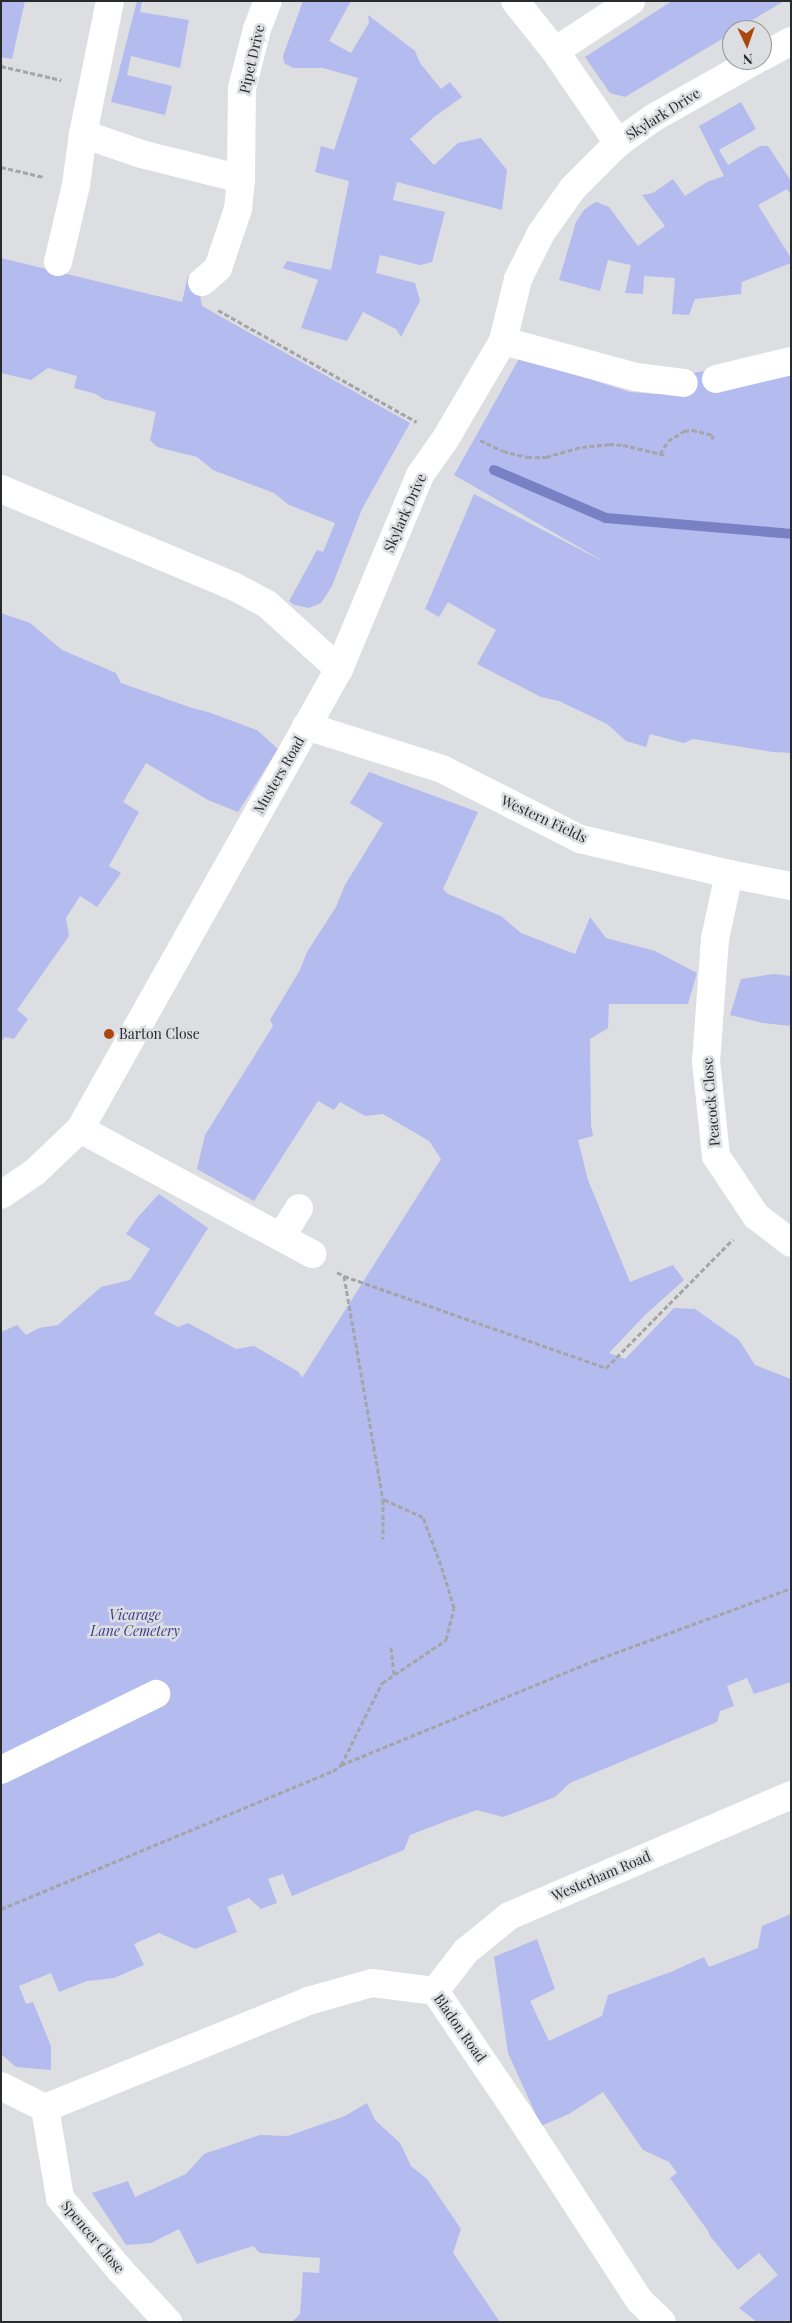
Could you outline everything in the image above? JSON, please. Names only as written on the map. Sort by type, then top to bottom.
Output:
[{"type":"street","points":[[58,262],[76,185],[83,134],[110,1]]},
{"type":"street","name":"Pipet Drive","points":[[202,282],[218,268],[238,209],[241,179],[242,88],[257,29],[268,1]]},
{"type":"street","points":[[515,1],[555,51],[618,143]]},
{"type":"street","points":[[555,51],[632,1]]},
{"type":"street","points":[[772,51],[791,41]]},
{"type":"street","name":"Skylark Drive","points":[[339,669],[420,475],[450,431],[503,341],[518,279],[541,233],[572,188],[618,143],[653,118],[738,70]]},
{"type":"street","points":[[83,134],[141,154],[241,179]]},
{"type":"street","points":[[503,341],[636,377],[684,383]]},
{"type":"street","points":[[716,379],[791,361]]},
{"type":"street","points":[[1,489],[267,604],[339,669]]},
{"type":"street","name":"Musters Road","points":[[1,1195],[35,1172],[80,1129],[339,669]]},
{"type":"street","name":"Western Fields","points":[[306,726],[442,768],[580,839],[729,874],[791,886]]},
{"type":"street","name":"Peacock Close","points":[[729,874],[715,939],[706,1062],[716,1156],[756,1216],[791,1243]]},
{"type":"street","points":[[80,1129],[312,1254]]},
{"type":"street","points":[[281,1237],[299,1208]]},
{"type":"street","points":[[1,1770],[156,1694]]},
{"type":"street","name":"Westerham Road","points":[[435,1991],[466,1951],[509,1916],[791,1795]]},
{"type":"street","name":"Bladon Road","points":[[45,2108],[308,2001],[372,1983],[435,1991],[519,2115],[640,2301],[662,2322]]},
{"type":"street","points":[[1,2086],[45,2108]]},
{"type":"street","name":"Spencer Close","points":[[45,2108],[60,2198],[120,2270],[168,2322]]},
{"type":"path","points":[[1,66],[92,88]]},
{"type":"path","points":[[1,167],[76,185]]},
{"type":"path","points":[[202,282],[207,299],[219,311],[450,431],[503,451],[527,457],[546,458],[582,447],[609,444],[666,455]]},
{"type":"path","points":[[660,454],[668,441],[684,431],[692,430],[713,434],[712,439]]},
{"type":"path","points":[[312,1254],[344,1276],[606,1368],[756,1216]]},
{"type":"path","points":[[344,1276],[383,1499],[383,1539]]},
{"type":"path","points":[[340,1765],[382,1683],[446,1640],[454,1608],[441,1565],[423,1517],[383,1499]]},
{"type":"path","points":[[1,1909],[324,1775],[340,1765],[593,1661],[791,1588]]},
{"type":"path","points":[[391,1647],[394,1674]]},
{"type":"green space","points":[[1,1],[25,1],[12,59],[1,57]]},
{"type":"green space","points":[[137,1],[142,1],[140,12],[189,20],[180,68],[131,56],[127,75],[172,86],[165,115],[111,102]]},
{"type":"green space","points":[[303,1],[351,1],[329,41],[351,53],[369,23],[368,15],[415,51],[420,63],[441,89],[450,82],[462,97],[434,117],[410,139],[434,165],[458,143],[481,138],[507,170],[502,210],[397,182],[393,200],[445,212],[432,262],[420,265],[380,255],[376,273],[415,283],[420,301],[401,337],[396,329],[363,312],[347,341],[301,328],[318,280],[283,268],[287,261],[331,270],[349,181],[315,172],[321,146],[334,150],[358,78],[323,68],[293,68],[284,63],[283,56]]},
{"type":"green space","points":[[672,1],[784,1],[753,20],[722,20],[722,39],[625,97],[610,93],[585,57]]},
{"type":"green space","points":[[741,102],[756,129],[719,150],[728,165],[760,146],[768,146],[791,181],[791,195],[787,189],[758,205],[791,258],[791,263],[742,282],[741,294],[695,299],[689,315],[672,314],[675,278],[644,276],[643,294],[625,293],[631,265],[608,260],[600,291],[559,280],[576,222],[584,210],[592,204],[597,202],[609,207],[638,246],[665,226],[642,195],[653,193],[673,179],[685,196],[707,182],[724,176],[699,126]]},
{"type":"green space","points":[[1,258],[182,302],[188,276],[197,278],[202,306],[410,423],[362,509],[332,586],[321,603],[309,608],[294,605],[289,601],[317,550],[323,552],[335,523],[289,505],[274,493],[213,470],[197,457],[157,447],[150,440],[156,412],[103,399],[96,394],[74,388],[77,376],[48,368],[31,380],[1,373]]},
{"type":"green space","points":[[520,357],[630,392],[657,394],[678,394],[692,373],[705,371],[709,391],[791,374],[791,753],[773,752],[693,739],[684,743],[650,734],[646,747],[626,741],[607,724],[559,701],[541,697],[477,664],[496,630],[448,602],[439,617],[425,609],[474,494],[608,564],[454,475]]},
{"type":"green space","points":[[1,613],[30,623],[62,650],[116,673],[121,683],[257,730],[278,749],[238,812],[208,800],[146,763],[123,802],[139,812],[109,866],[121,873],[97,907],[80,896],[66,918],[69,936],[17,1010],[28,1019],[14,1039],[5,1037],[1,1042]]},
{"type":"green space","name":"Vicarage Lane Cemetery","points":[[369,772],[478,812],[443,889],[448,894],[501,916],[521,933],[575,954],[590,917],[606,938],[655,951],[697,973],[688,1004],[609,1004],[608,1028],[590,1039],[591,1125],[593,1136],[578,1140],[588,1180],[630,1282],[673,1265],[684,1280],[645,1315],[609,1353],[625,1359],[674,1308],[695,1309],[739,1340],[755,1365],[791,1379],[791,1682],[754,1694],[747,1678],[727,1686],[734,1706],[720,1711],[717,1722],[570,1783],[555,1797],[527,1808],[503,1817],[477,1810],[444,1822],[410,1835],[404,1850],[292,1896],[283,1874],[268,1879],[277,1903],[261,1909],[249,1898],[227,1907],[237,1932],[195,1949],[159,1933],[134,1944],[144,1965],[114,1978],[87,1981],[59,1992],[51,1973],[19,1986],[26,2004],[33,2002],[51,2046],[51,2070],[16,2067],[1,2054],[1,1332],[17,1325],[26,1335],[39,1328],[58,1325],[101,1287],[130,1280],[150,1249],[126,1234],[138,1217],[159,1194],[208,1228],[154,1314],[178,1327],[188,1323],[236,1349],[254,1346],[299,1372],[302,1378],[441,1159],[429,1141],[383,1114],[365,1116],[340,1102],[334,1110],[318,1101],[254,1201],[197,1169],[205,1135],[273,1026],[270,1020],[300,970],[307,952],[336,907],[345,885],[383,823],[350,803]]},
{"type":"green space","points":[[774,974],[791,976],[791,1026],[763,1023],[730,1015],[741,979]]},
{"type":"green space","points":[[791,1914],[791,2322],[757,2322],[739,2308],[778,2275],[759,2253],[738,2270],[710,2236],[670,2178],[677,2173],[669,2162],[643,2150],[603,2092],[569,2114],[541,2126],[508,2053],[494,1957],[537,1939],[555,1989],[530,2001],[549,2041],[602,2016],[608,1995],[673,1971],[704,1957],[709,1967],[758,1948],[762,1926]]},
{"type":"green space","points":[[367,2103],[375,2120],[400,2143],[411,2166],[427,2179],[461,2229],[453,2253],[500,2322],[292,2322],[300,2314],[303,2272],[319,2273],[320,2258],[260,2253],[253,2246],[197,2264],[179,2229],[151,2243],[126,2245],[92,2193],[128,2181],[135,2197],[186,2174],[204,2154],[260,2135],[288,2136],[345,2116]]},
{"type":"waterway","points":[[494,470],[606,518],[791,534]]},
{"type":"place","name":"Barton Close","points":[[109,1034]]}]
